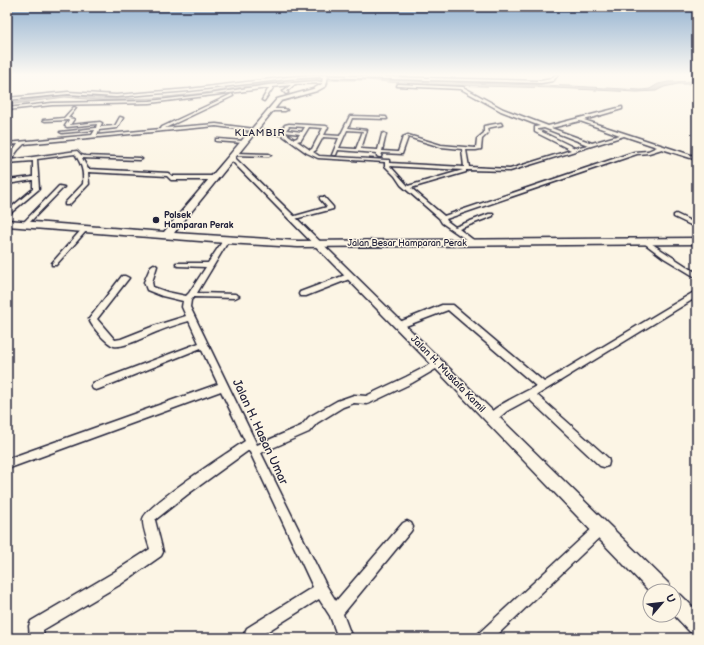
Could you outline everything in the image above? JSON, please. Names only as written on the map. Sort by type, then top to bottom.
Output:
[{"type":"main road","points":[[167,235],[275,105]]},
{"type":"main road","name":"Jalan Besar Hamparan Perak","points":[[7,223],[226,240],[318,244],[697,241]]},
{"type":"street","points":[[7,109],[42,105]]},
{"type":"street","points":[[159,130],[211,105]]},
{"type":"street","points":[[493,105],[502,110],[547,126],[592,145]]},
{"type":"street","points":[[45,120],[67,117],[74,108]]},
{"type":"street","points":[[575,150],[536,131],[536,128],[580,120],[621,108]]},
{"type":"street","points":[[272,110],[285,110]]},
{"type":"street","points":[[51,116],[72,118],[67,126],[86,123],[100,123],[94,136]]},
{"type":"street","points":[[332,158],[349,122],[353,117],[386,118]]},
{"type":"street","points":[[62,132],[116,128],[121,118]]},
{"type":"street","points":[[580,120],[697,159]]},
{"type":"street","points":[[349,122],[363,123]]},
{"type":"street","points":[[336,149],[400,153],[405,137],[407,136],[441,146],[464,149],[478,148],[478,139],[486,133],[485,126],[502,124]]},
{"type":"street","points":[[7,144],[224,125],[254,131],[303,133]]},
{"type":"street","points":[[281,132],[288,125],[326,127],[314,150],[309,152]]},
{"type":"street","points":[[294,141],[299,139],[308,126]]},
{"type":"street","points":[[346,129],[366,130],[358,150]]},
{"type":"street","points":[[281,132],[318,157],[387,161],[387,164],[407,188],[443,218],[444,222],[474,243]]},
{"type":"street","points":[[377,160],[384,134]]},
{"type":"street","points":[[387,164],[510,170],[624,135]]},
{"type":"street","points":[[322,136],[342,137]]},
{"type":"street","points":[[67,204],[86,184],[86,170],[78,154],[77,138]]},
{"type":"street","points":[[218,140],[244,142]]},
{"type":"street","points":[[8,162],[22,142]]},
{"type":"street","points":[[443,218],[636,153],[648,152],[662,147]]},
{"type":"street","points":[[464,149],[469,169]]},
{"type":"street","points":[[8,162],[78,154],[89,158],[140,159]]},
{"type":"street","points":[[233,156],[269,155]]},
{"type":"street","name":"Jalan H. Mustafa Kamil","points":[[233,156],[291,218],[400,325],[654,583]]},
{"type":"street","points":[[7,214],[35,189],[35,159],[33,158]]},
{"type":"street","points":[[407,188],[469,169]]},
{"type":"street","points":[[86,170],[168,175],[170,178],[214,178]]},
{"type":"street","points":[[7,182],[35,178]]},
{"type":"street","points":[[24,225],[61,187]]},
{"type":"street","points":[[291,218],[331,208],[322,198]]},
{"type":"street","points":[[454,229],[491,215]]},
{"type":"street","points":[[676,216],[697,226]]},
{"type":"street","points":[[54,264],[85,229]]},
{"type":"street","points":[[190,297],[226,240]]},
{"type":"street","points":[[646,242],[666,257],[697,276]]},
{"type":"street","points":[[178,264],[210,265]]},
{"type":"street","points":[[154,266],[148,282],[150,288],[165,294],[190,297],[235,296]]},
{"type":"street","points":[[303,294],[350,276]]},
{"type":"street","points":[[125,278],[93,319],[112,342],[122,342],[157,328],[190,318]]},
{"type":"street","points":[[491,418],[504,408],[697,294]]},
{"type":"street","name":"Jalan H. Hasan Umar","points":[[190,297],[186,307],[190,318],[204,344],[321,590],[335,612],[345,638]]},
{"type":"street","points":[[400,325],[445,307],[450,307],[543,386]]},
{"type":"street","points":[[96,386],[204,344]]},
{"type":"street","points":[[37,638],[36,626],[116,579],[157,552],[149,520],[150,517],[184,490],[253,447],[300,432],[313,420],[340,404],[354,399],[367,400],[438,364]]},
{"type":"street","points":[[7,464],[224,386]]},
{"type":"street","points":[[530,394],[604,462]]},
{"type":"street","points":[[335,612],[407,527]]},
{"type":"street","points":[[484,638],[600,529]]},
{"type":"street","points":[[249,638],[252,633],[321,590]]},
{"type":"street","points":[[682,610],[697,625]]},
{"type":"place","name":"Polsek Hamparan Perak","points":[[156,220]]},
{"type":"district","name":"KLAMBIR","points":[[260,133]]}]
